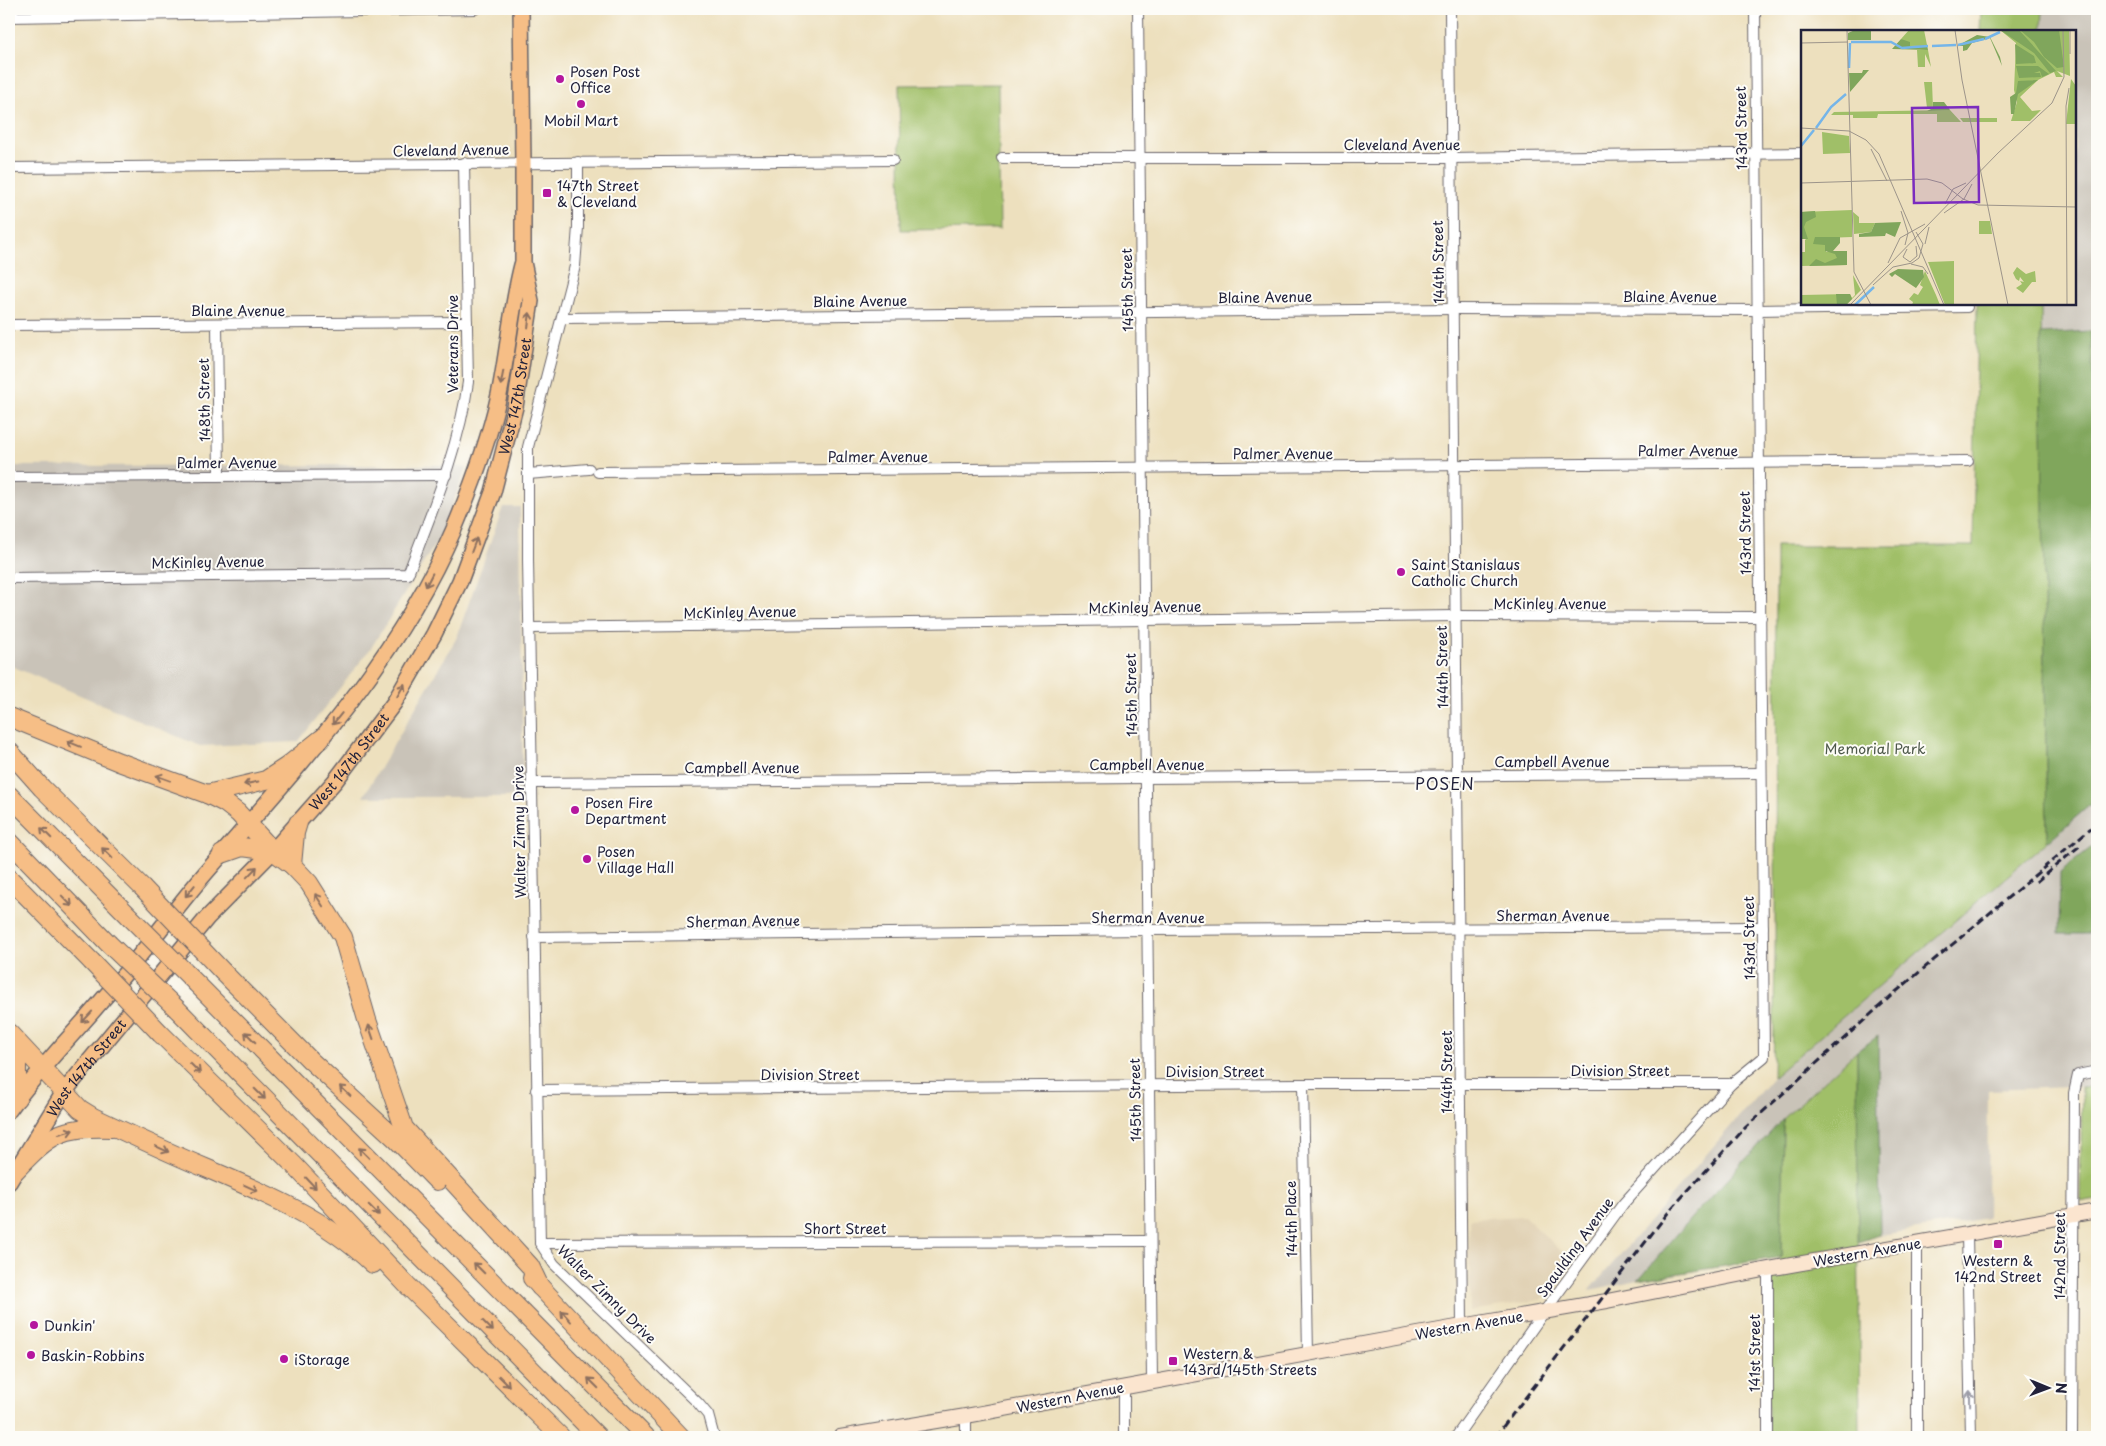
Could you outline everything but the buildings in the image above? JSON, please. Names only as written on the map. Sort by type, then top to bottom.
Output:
[{"type":"highway","points":[[9,717],[119,762],[207,794],[225,803],[238,813],[247,825],[273,851],[292,865],[309,883],[343,937],[367,1020],[404,1128],[530,1266],[540,1287]]},
{"type":"highway","points":[[207,794],[266,780],[286,767],[321,739]]},
{"type":"highway","points":[[9,751],[42,788],[142,887],[310,1060],[397,1140],[540,1287],[681,1437]]},
{"type":"highway","points":[[9,795],[646,1437]]},
{"type":"highway","points":[[292,865],[294,833],[298,823]]},
{"type":"highway","points":[[9,841],[592,1431]]},
{"type":"highway","points":[[222,854],[242,847],[273,851]]},
{"type":"highway","points":[[9,878],[161,1034],[294,1165],[407,1285],[557,1434]]},
{"type":"highway","points":[[9,1033],[80,1109],[248,1186],[302,1213],[347,1242],[378,1269],[407,1285]]},
{"type":"highway","points":[[9,1046],[17,1064],[13,1104]]},
{"type":"highway","points":[[12,1176],[46,1140],[57,1134],[77,1129],[118,1128]]},
{"type":"main road","name":"West 147th Street","points":[[12,1176],[64,1092],[207,918],[273,851],[335,781],[394,702],[434,634],[460,581],[493,492],[515,406],[531,301],[523,262],[521,9]]},
{"type":"main road","name":"West 147th Street","points":[[13,1104],[41,1067],[104,998],[222,854],[321,739],[353,700],[391,648],[428,582],[454,530],[478,467],[498,398],[507,353],[514,298],[523,262]]},
{"type":"main road","name":"Western Avenue","points":[[840,1437],[966,1416],[1124,1386],[1544,1312],[1768,1269],[2097,1211]]},
{"type":"street","points":[[9,17],[475,9]]},
{"type":"street","name":"145th Street","points":[[1138,9],[1152,1382]]},
{"type":"street","name":"144th Street","points":[[1450,9],[1462,1326]]},
{"type":"street","name":"143rd Street","points":[[1730,1084],[1764,1057],[1758,463],[1759,310],[1754,9]]},
{"type":"street","name":"Cleveland Avenue","points":[[1002,158],[1451,158],[1801,153]]},
{"type":"street","name":"Cleveland Avenue","points":[[9,168],[893,160]]},
{"type":"street","name":"Walter Zimny Drive","points":[[578,162],[578,227],[575,266],[528,447],[529,628],[540,1243],[554,1264],[703,1409],[708,1415],[714,1437]]},
{"type":"street","name":"Veterans Drive","points":[[408,574],[446,475],[464,410],[468,382],[464,164]]},
{"type":"street","name":"Blaine Avenue","points":[[563,318],[1967,307]]},
{"type":"street","name":"Blaine Avenue","points":[[9,325],[466,322]]},
{"type":"street","name":"148th Street","points":[[216,324],[219,476]]},
{"type":"street","name":"Palmer Avenue","points":[[528,474],[594,470],[1142,468],[1968,461]]},
{"type":"street","name":"Palmer Avenue","points":[[9,477],[446,475]]},
{"type":"street","name":"McKinley Avenue","points":[[9,578],[408,574]]},
{"type":"street","name":"McKinley Avenue","points":[[529,628],[1456,616],[1761,617]]},
{"type":"street","name":"Campbell Avenue","points":[[533,783],[1761,773]]},
{"type":"street","name":"Sherman Avenue","points":[[534,937],[1148,930],[1458,930],[1763,927]]},
{"type":"street","name":"142nd Street","points":[[2072,1437],[2074,1093],[2078,1075],[2097,1071]]},
{"type":"street","name":"Division Street","points":[[536,1090],[1303,1084],[1730,1084]]},
{"type":"street","name":"144th Place","points":[[1303,1084],[1308,1354]]},
{"type":"street","name":"Spaulding Avenue","points":[[1456,1437],[1623,1204],[1730,1084]]},
{"type":"street","points":[[1967,1234],[1971,1437]]},
{"type":"street","name":"Short Street","points":[[540,1243],[1150,1241]]},
{"type":"street","points":[[1916,1243],[1917,1437]]},
{"type":"street","name":"141st Street","points":[[1768,1269],[1768,1437]]},
{"type":"street","points":[[1124,1386],[1124,1437]]},
{"type":"street","points":[[966,1416],[966,1437]]},
{"type":"shaded area","points":[[2043,9],[2097,9],[2097,331],[2041,334],[2041,305],[2076,305],[2076,30],[2042,30]]},
{"type":"shaded area","points":[[442,465],[467,467],[440,536],[371,648],[298,742],[200,746],[9,665],[9,466]]},
{"type":"shaded area","points":[[503,507],[520,507],[523,797],[363,797],[456,639]]},
{"type":"shaded area","points":[[2097,799],[2097,843],[2060,873],[2059,934],[2097,934],[2097,1086],[1988,1090],[1987,1218],[1880,1235],[1877,1036],[1857,1051],[1783,1119],[1691,1218],[1638,1280],[1590,1290],[1773,1077]]},
{"type":"shaded area","points":[[1524,1216],[1572,1261],[1541,1300],[1470,1311],[1469,1219]]},
{"type":"green space","points":[[1981,9],[2043,9],[2042,30],[1980,30]]},
{"type":"green space","points":[[998,84],[1000,229],[901,230],[899,85]]},
{"type":"green space","name":"Memorial Park","points":[[1977,305],[2041,305],[2047,842],[1773,1077],[1776,546],[1973,546]]},
{"type":"green space","points":[[2090,331],[2097,331],[2097,438]]},
{"type":"green space","points":[[2090,331],[2097,438],[2097,799],[2047,842],[2041,334]]},
{"type":"green space","points":[[2097,843],[2097,934],[2059,934],[2060,872]]},
{"type":"green space","points":[[1878,1036],[1880,1235],[1858,1242],[1857,1051]]},
{"type":"green space","points":[[1857,1051],[1860,1437],[1768,1437],[1768,1269],[1781,1257],[1783,1119]]},
{"type":"green space","points":[[2097,1086],[2097,1199],[2080,1202],[2082,1087]]},
{"type":"green space","points":[[1783,1119],[1781,1257],[1638,1280],[1691,1218]]},
{"type":"railway","points":[[1495,1437],[1671,1209],[1746,1127],[1891,996],[2097,823]]},
{"type":"railway","points":[[2036,882],[2082,844]]},
{"type":"place","name":"Posen Post Office","points":[[560,79]]},
{"type":"place","name":"Mobil Mart","points":[[581,104]]},
{"type":"place","name":"147th Street & Cleveland","points":[[547,193]]},
{"type":"place","name":"Saint Stanislaus Catholic Church","points":[[1401,572]]},
{"type":"place","name":"Posen Fire Department","points":[[575,810]]},
{"type":"place","name":"Posen Village Hall","points":[[587,859]]},
{"type":"place","name":"Western & 142nd Street","points":[[1998,1244]]},
{"type":"place","name":"Dunkin'","points":[[34,1325]]},
{"type":"place","name":"Baskin-Robbins","points":[[31,1355]]},
{"type":"place","name":"iStorage","points":[[284,1359]]},
{"type":"place","name":"Western & 143rd/145th Streets","points":[[1173,1361]]},
{"type":"district","name":"POSEN","points":[[1445,783]]}]
